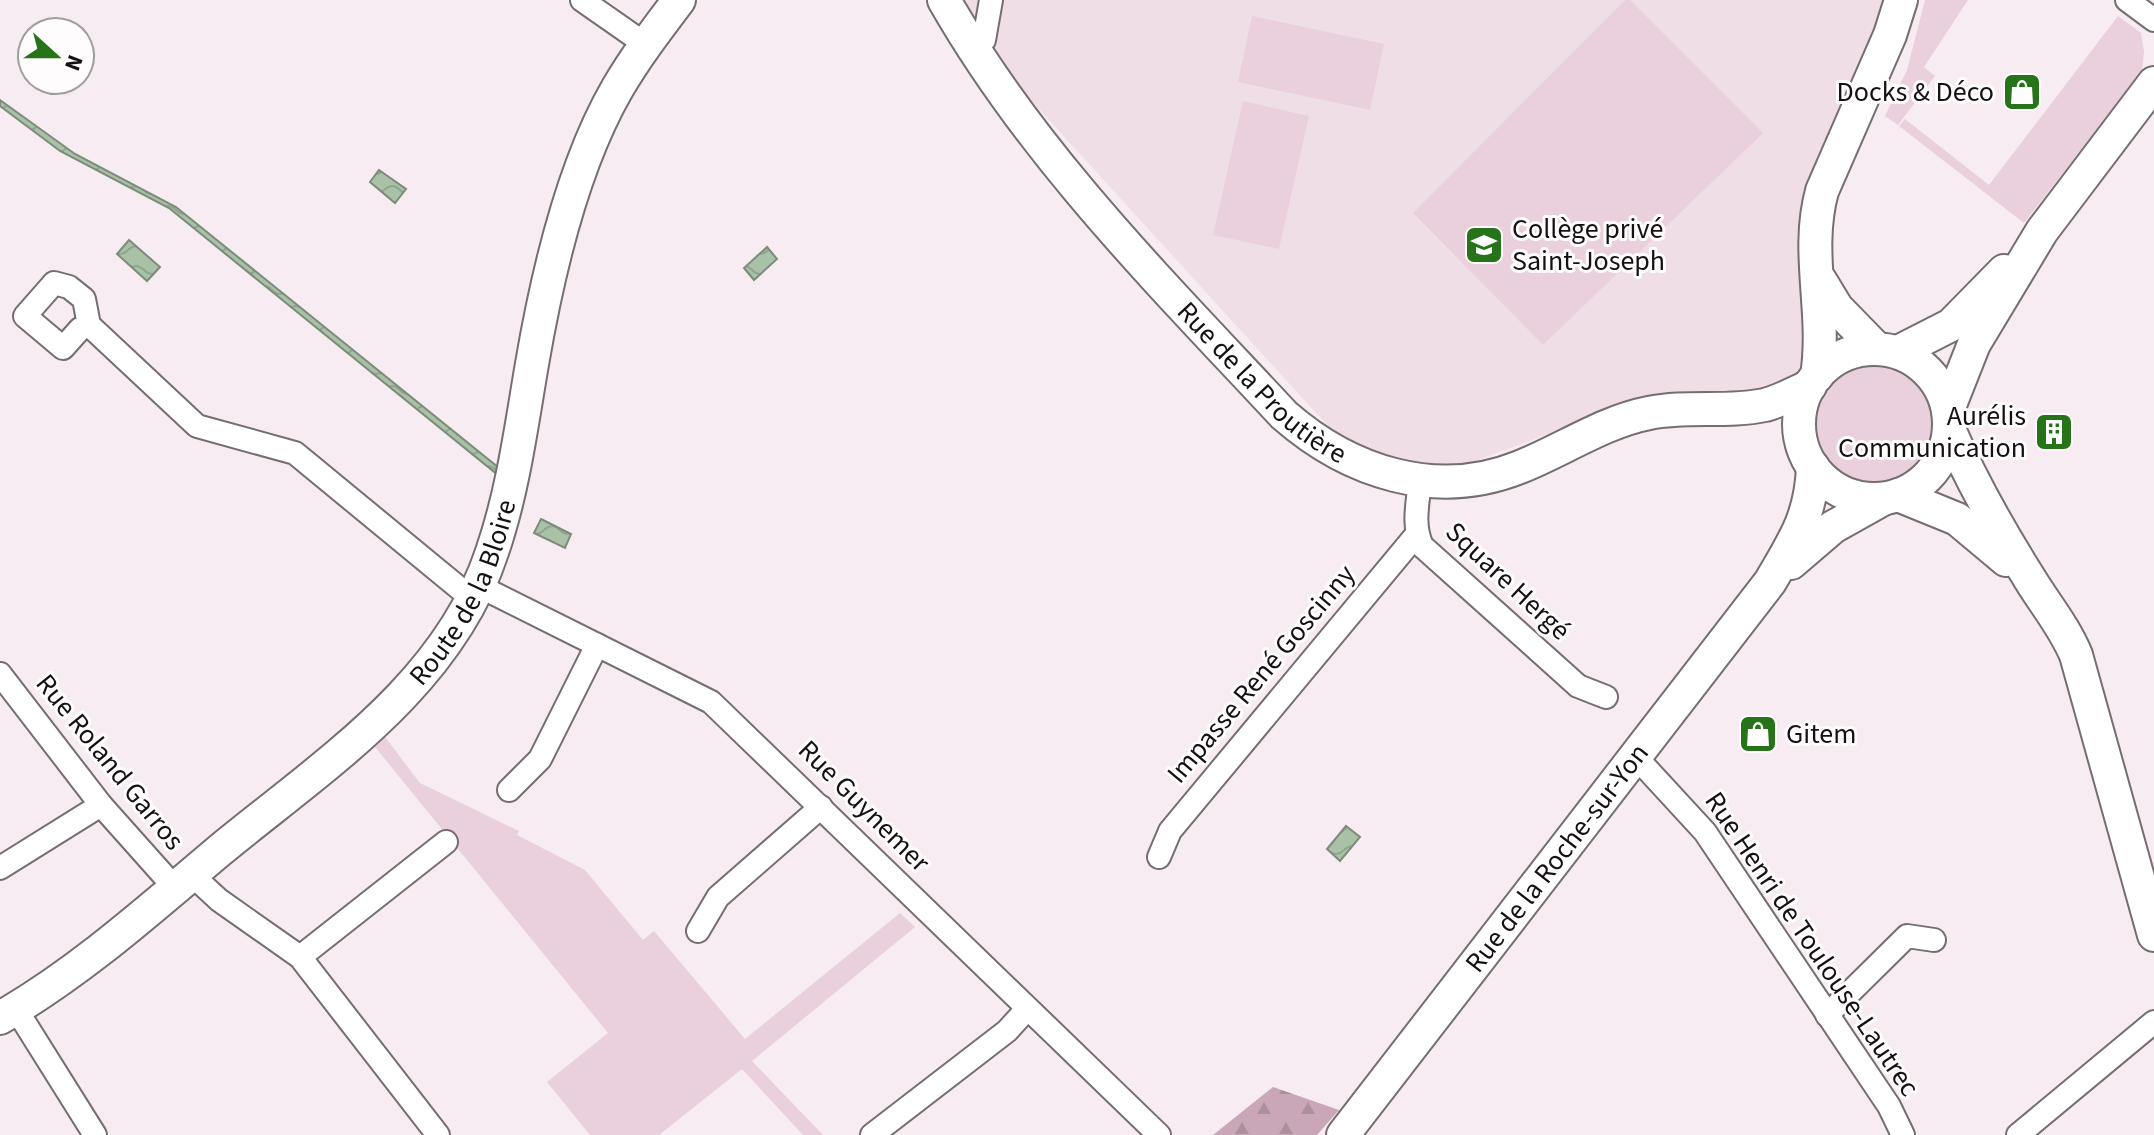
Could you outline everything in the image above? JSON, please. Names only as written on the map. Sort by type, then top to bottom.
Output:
[{"type":"main road","name":"Route de la Bloire","points":[[8,1014],[62,978],[183,882],[391,707],[445,645],[476,591],[506,506],[548,289],[567,218],[598,127],[645,44],[679,0]]},
{"type":"main road","name":"Rue de la Proutière","points":[[944,0],[1040,139],[1122,241],[1284,415],[1308,436],[1359,465],[1420,480],[1460,482],[1519,468],[1626,419],[1677,409],[1714,409]]},
{"type":"main road","points":[[1808,457],[1800,415],[1820,353],[1813,241],[1822,191],[1890,35],[1901,0]]},
{"type":"main road","points":[[1890,497],[1914,488],[1938,463],[1974,344],[2042,231],[2154,83]]},
{"type":"main road","points":[[1714,409],[1763,405],[1813,381],[1843,355],[1887,350],[1951,325],[2042,231]]},
{"type":"main road","points":[[1817,274],[1837,308],[1887,350],[1931,374],[1972,484],[2030,580],[2065,630],[2076,655],[2154,935]]},
{"type":"main road","points":[[1714,409],[1761,422],[1808,457],[1837,489],[1851,495],[1890,497],[1957,519],[2030,580]]},
{"type":"main road","name":"Rue de la Roche-sur-Yon","points":[[1343,1135],[1770,582],[1806,520],[1811,504],[1808,457]]},
{"type":"main road","name":"Rue de la Roche-sur-Yon","points":[[1770,582],[1810,544],[1890,497]]},
{"type":"street","points":[[582,0],[645,44]]},
{"type":"street","points":[[976,49],[984,40],[991,0]]},
{"type":"street","points":[[2127,0],[2154,20]]},
{"type":"street","name":"Rue Guynemer","points":[[89,325],[197,426],[295,453],[459,588],[476,591],[597,645],[711,702],[1159,1135]]},
{"type":"street","name":"Square Hergé","points":[[1420,480],[1417,534],[1430,554],[1578,686],[1606,697]]},
{"type":"street","name":"Impasse René Goscinny","points":[[1159,857],[1170,831],[1417,534]]},
{"type":"street","points":[[509,790],[540,759],[597,645]]},
{"type":"street","name":"Rue Roland Garros","points":[[0,674],[101,805],[183,882],[219,900],[300,957],[438,1135]]},
{"type":"street","name":"Rue Henri de Toulouse-Lautrec","points":[[1635,756],[1705,832],[1889,1106],[1903,1135]]},
{"type":"street","points":[[0,868],[101,805]]},
{"type":"street","points":[[698,931],[718,897],[821,807]]},
{"type":"street","points":[[300,957],[446,842]]},
{"type":"street","points":[[1827,1015],[1907,936],[1934,940]]},
{"type":"street","points":[[872,1135],[1007,1031],[1027,1009]]},
{"type":"street","points":[[8,1014],[95,1135]]},
{"type":"street","points":[[2025,1133],[2154,1022]]},
{"type":"shaded area","name":"Collège privé Saint-Joseph","points":[[965,0],[1889,0],[1803,208],[1804,375],[1759,393],[1636,402],[1453,469],[1347,447],[998,64]]},
{"type":"shaded area","points":[[1625,0],[1630,0],[1763,133],[1543,345],[1413,213]]},
{"type":"shaded area","points":[[1925,0],[1968,0],[1924,67],[1935,76],[1898,125],[1885,116],[1907,70]]},
{"type":"shaded area","points":[[1252,16],[1384,44],[1370,110],[1238,82]]},
{"type":"shaded area","points":[[2118,16],[2141,33],[2144,52],[2142,71],[2024,223],[1899,126],[1905,119],[1989,185]]},
{"type":"shaded area","points":[[1243,101],[1309,116],[1279,249],[1213,235]]},
{"type":"shaded area","points":[[1876,363],[1899,368],[1918,381],[1931,400],[1936,423],[1931,446],[1918,465],[1899,478],[1876,483],[1853,478],[1834,465],[1821,446],[1816,423],[1821,400],[1834,381],[1853,368]]},
{"type":"shaded area","points":[[385,737],[420,783],[519,831],[517,835],[585,870],[643,940],[654,931],[745,1039],[900,913],[915,927],[752,1061],[823,1135],[803,1135],[742,1069],[659,1135],[590,1135],[547,1082],[608,1033],[375,747]]},
{"type":"green space","points":[[1273,1087],[1339,1110],[1317,1135],[1213,1135]]},
{"type":"water","points":[[0,100],[75,154],[176,207],[499,468],[498,475],[169,208],[60,151],[0,106]]},
{"type":"water","points":[[379,170],[406,189],[395,203],[370,182]]},
{"type":"water","points":[[129,240],[160,267],[147,281],[117,254]]},
{"type":"water","points":[[767,247],[777,259],[754,280],[744,268]]},
{"type":"water","points":[[541,519],[571,534],[565,548],[534,533]]},
{"type":"water","points":[[1346,826],[1360,837],[1340,861],[1327,849]]},
{"type":"place","name":"Docks & Déco","points":[[2022,92]]},
{"type":"place","name":"Collège privé Saint-Joseph","points":[[1484,245]]},
{"type":"place","name":"Aurélis Communication","points":[[2054,432]]},
{"type":"place","name":"Gitem","points":[[1758,734]]}]
